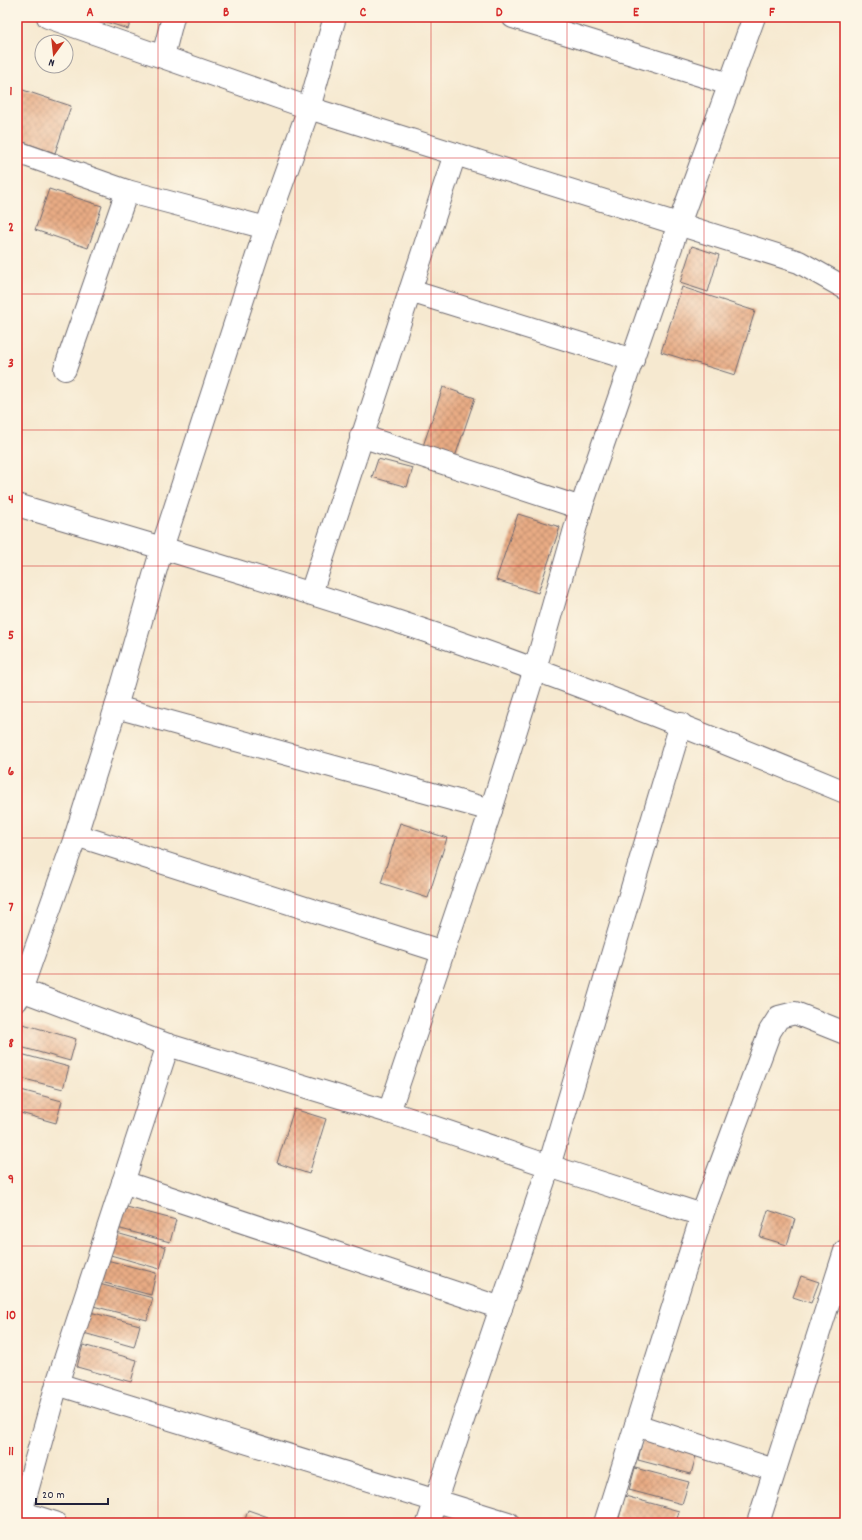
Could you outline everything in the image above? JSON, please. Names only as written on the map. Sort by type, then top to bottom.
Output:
[{"type":"street","points":[[48,17],[309,108],[799,262],[845,288]]},
{"type":"street","points":[[163,56],[173,17]]},
{"type":"street","points":[[335,17],[309,108],[266,228],[162,548],[116,707],[76,835],[18,993],[168,1045],[389,1112],[549,1166],[702,1215]]},
{"type":"street","points":[[513,17],[729,84]]},
{"type":"street","points":[[389,1112],[491,810],[535,669],[581,508],[679,224],[754,17]]},
{"type":"street","points":[[17,152],[126,191],[266,228]]},
{"type":"street","points":[[311,592],[455,154]]},
{"type":"street","points":[[65,369],[126,191]]},
{"type":"street","points":[[410,291],[633,360]]},
{"type":"street","points":[[362,436],[581,508]]},
{"type":"street","points":[[19,511],[162,548],[311,592],[535,669],[681,724],[845,792]]},
{"type":"street","points":[[116,707],[491,810]]},
{"type":"street","points":[[428,1523],[549,1166],[681,724]]},
{"type":"street","points":[[76,835],[443,952]]},
{"type":"street","points":[[605,1523],[702,1215],[770,1031],[779,1017],[795,1013],[845,1033]]},
{"type":"street","points":[[54,1523],[19,1515],[56,1384],[168,1045]]},
{"type":"street","points":[[123,1182],[501,1308]]},
{"type":"street","points":[[758,1523],[845,1252]]},
{"type":"street","points":[[56,1384],[508,1523]]},
{"type":"street","points":[[636,1425],[774,1470]]},
{"type":"building","points":[[104,17],[132,17],[128,29],[103,21]]},
{"type":"building","points":[[17,88],[71,106],[55,153],[17,140]]},
{"type":"building","points":[[49,189],[102,206],[88,248],[35,230]]},
{"type":"building","points":[[692,246],[719,255],[708,292],[680,283]]},
{"type":"building","points":[[682,287],[755,311],[735,375],[661,352]]},
{"type":"building","points":[[443,387],[475,398],[455,457],[423,446]]},
{"type":"building","points":[[378,459],[413,468],[407,487],[372,477]]},
{"type":"building","points":[[518,514],[560,527],[538,593],[496,580]]},
{"type":"building","points":[[400,823],[447,838],[428,898],[381,883]]},
{"type":"building","points":[[23,1024],[76,1039],[70,1061],[17,1046]]},
{"type":"building","points":[[17,1053],[69,1067],[63,1089],[17,1077]]},
{"type":"building","points":[[17,1089],[62,1101],[56,1123],[17,1112]]},
{"type":"building","points":[[294,1109],[326,1119],[309,1174],[277,1163]]},
{"type":"building","points":[[123,1206],[176,1220],[170,1242],[117,1228]]},
{"type":"building","points":[[768,1210],[795,1219],[787,1245],[760,1237]]},
{"type":"building","points":[[113,1232],[166,1247],[160,1269],[107,1254]]},
{"type":"building","points":[[103,1259],[156,1273],[151,1295],[97,1281]]},
{"type":"building","points":[[801,1276],[819,1282],[811,1303],[793,1297]]},
{"type":"building","points":[[99,1284],[153,1298],[147,1320],[93,1306]]},
{"type":"building","points":[[86,1311],[140,1325],[134,1347],[80,1332]]},
{"type":"building","points":[[83,1345],[137,1360],[131,1382],[77,1367]]},
{"type":"building","points":[[643,1438],[697,1452],[691,1474],[638,1460]]},
{"type":"building","points":[[635,1468],[689,1482],[682,1504],[629,1490]]},
{"type":"building","points":[[625,1496],[679,1511],[676,1523],[637,1523],[619,1518]]},
{"type":"building","points":[[248,1510],[268,1517],[265,1523],[244,1523]]}]
